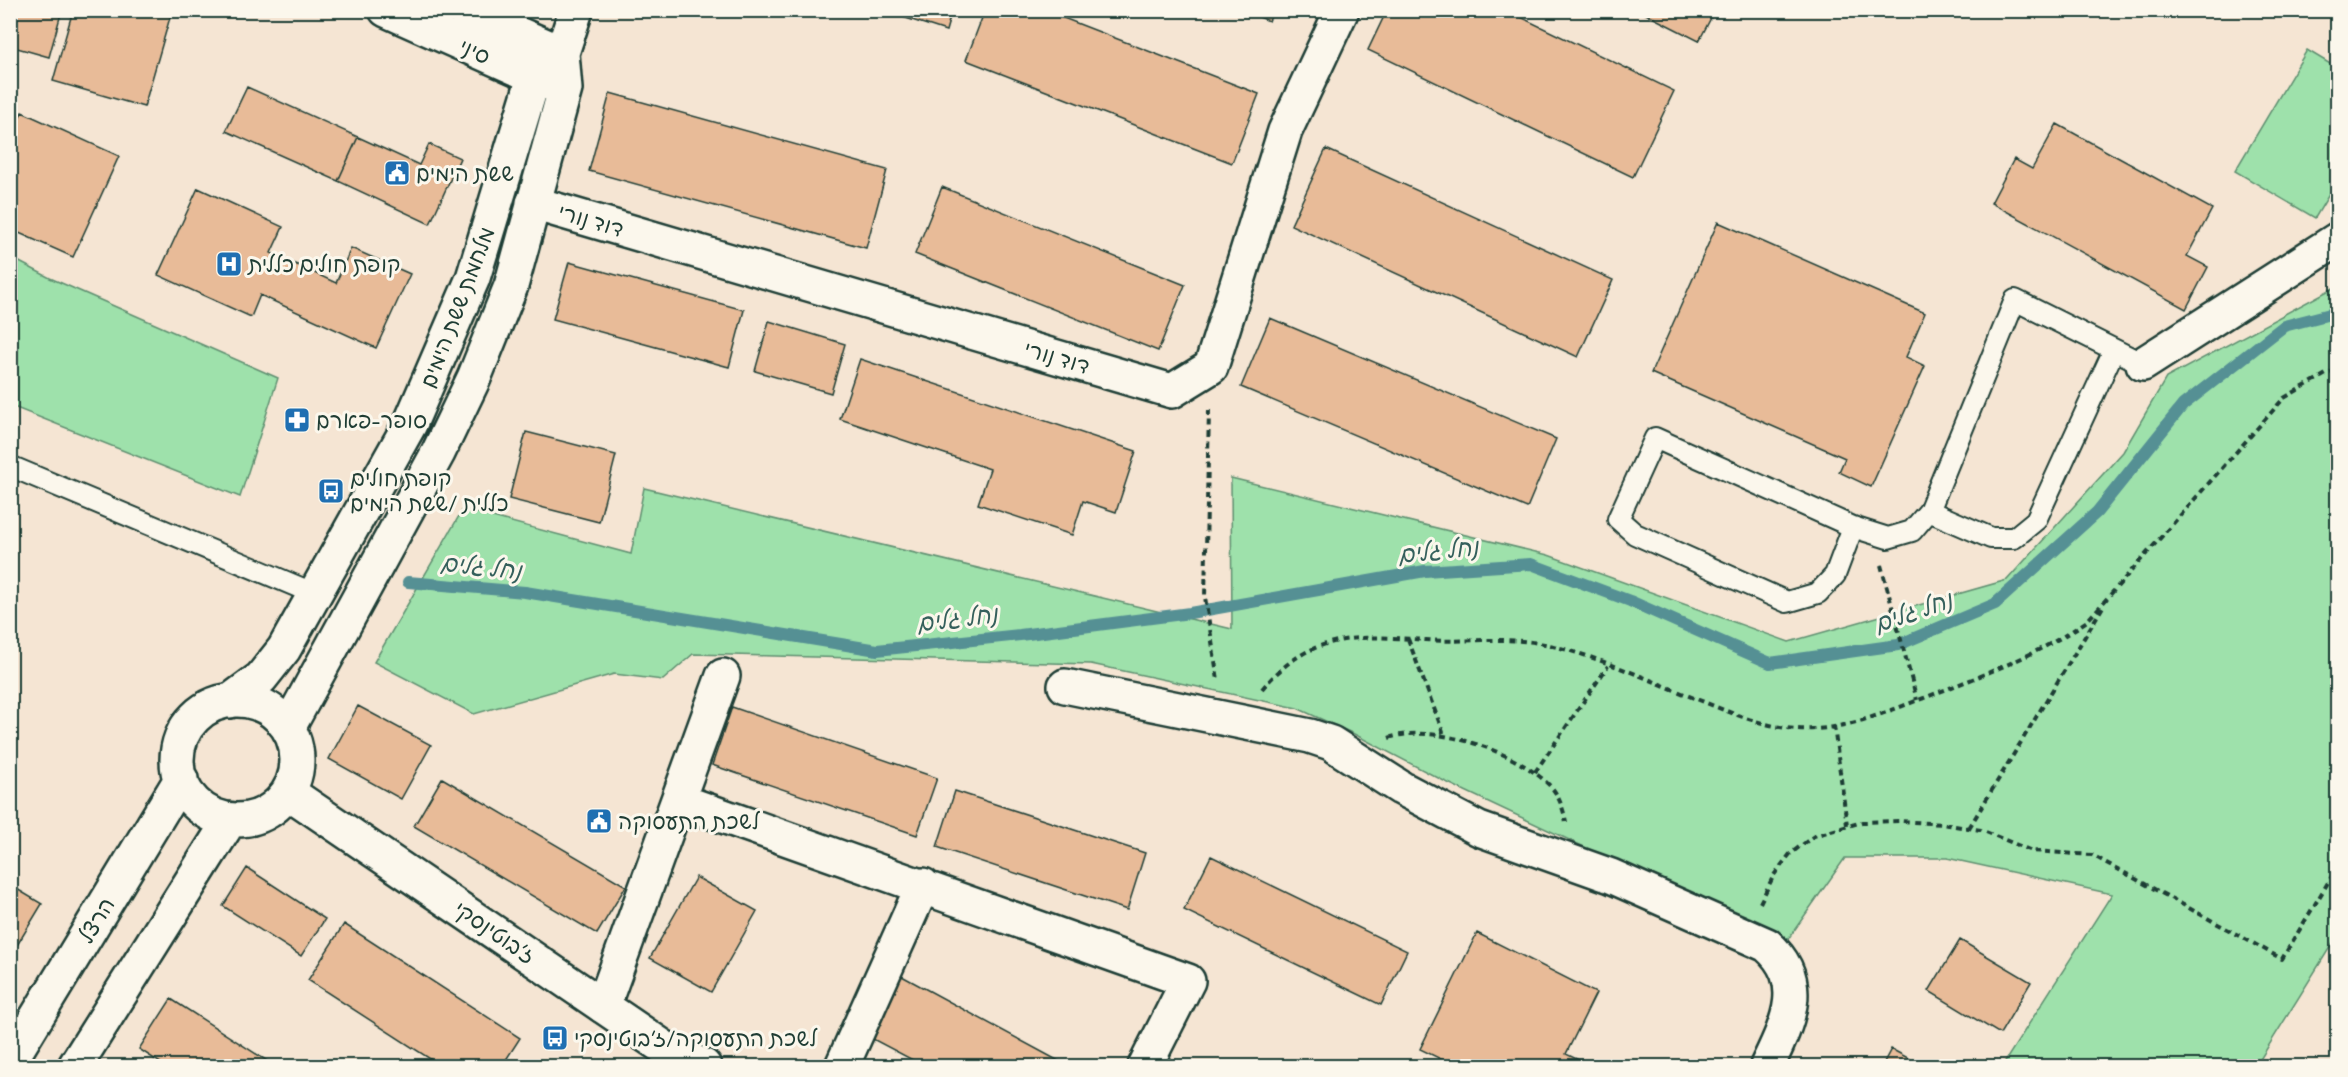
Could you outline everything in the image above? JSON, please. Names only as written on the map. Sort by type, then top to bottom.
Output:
[{"type":"street","name":"סיני","points":[[386,10],[565,89]]},
{"type":"street","name":"סיני","points":[[464,10],[562,53]]},
{"type":"street","name":"מלחמת ששת הימים","points":[[288,728],[438,453],[474,378],[511,286],[565,89],[562,53],[576,10]]},
{"type":"street","points":[[1210,367],[1286,131],[1342,10]]},
{"type":"street","points":[[534,77],[562,53]]},
{"type":"street","name":"מלחמת ששת הימים","points":[[230,701],[261,678],[284,649],[410,424],[473,278],[534,77]]},
{"type":"street","name":"דוד נורי","points":[[533,203],[1172,391],[1210,367]]},
{"type":"street","points":[[2128,357],[2337,239]]},
{"type":"street","points":[[603,1006],[723,676]]},
{"type":"street","points":[[1065,686],[1310,736],[1331,743],[1401,788],[1479,829],[1577,863],[1745,933],[1767,945],[1783,959],[1789,980],[1791,1001],[1786,1027],[1767,1066]]},
{"type":"street","points":[[230,701],[247,701],[263,706],[277,715],[288,728],[294,740],[297,767],[288,792],[280,802],[257,817],[230,819],[214,815],[188,794],[181,779],[177,761],[180,744],[187,728],[198,715],[213,705],[230,701]]},
{"type":"street","name":"הרצל","points":[[10,1060],[181,779]]},
{"type":"street","name":"ז׳בוטינסקי","points":[[288,792],[603,1006],[677,1059],[704,1066]]},
{"type":"street","points":[[678,800],[923,885],[1188,981],[1145,1066]]},
{"type":"street","points":[[75,1066],[230,819]]},
{"type":"street","points":[[842,1066],[923,885]]},
{"type":"lane","points":[[1863,530],[1835,575],[1818,593],[1787,602],[1635,534],[1618,519],[1655,438],[1863,530],[1888,538],[1912,531],[1929,511],[2015,300],[2128,357],[2036,520],[2014,538],[1990,538],[1929,511]]},
{"type":"lane","points":[[10,465],[315,594]]},
{"type":"path","points":[[1210,367],[1205,597],[1214,649]]},
{"type":"path","points":[[1863,530],[1898,630],[1917,700]]},
{"type":"path","points":[[1970,828],[2109,596]]},
{"type":"path","points":[[1408,639],[1444,735]]},
{"type":"path","points":[[1535,772],[1608,666]]},
{"type":"path","points":[[1834,726],[1847,825]]},
{"type":"path","points":[[1360,760],[1383,740],[1400,734],[1423,732],[1444,735],[1488,750],[1535,772],[1554,790],[1564,813],[1577,863]]},
{"type":"path","points":[[1745,933],[1774,875],[1790,854],[1814,836],[1847,825],[1901,821],[1970,828],[1981,830],[2032,851],[2092,855],[2282,959],[2337,866]]},
{"type":"green space","points":[[2307,50],[2337,68],[2337,181],[2315,218],[2235,171]]},
{"type":"green space","points":[[10,257],[50,278],[278,378],[240,497],[11,406]]},
{"type":"green space","points":[[2337,286],[2337,936],[2256,1066],[2002,1066],[2112,894],[1947,858],[1845,858],[1786,942],[1444,781],[1354,734],[1297,708],[1091,664],[693,654],[663,680],[614,674],[474,714],[374,662],[463,509],[631,554],[644,488],[1232,629],[1231,478],[1548,555],[1789,642],[2007,580],[2123,452],[2166,378]]},
{"type":"building","points":[[10,10],[62,10],[49,57],[10,46]]},
{"type":"building","points":[[73,10],[159,10],[171,14],[144,107],[53,81]]},
{"type":"building","points":[[881,10],[952,10],[946,31]]},
{"type":"building","points":[[985,10],[1043,10],[1259,94],[1232,163],[966,60]]},
{"type":"building","points":[[1242,10],[1274,10],[1269,21]]},
{"type":"building","points":[[1387,10],[1506,10],[1674,91],[1633,177],[1368,50]]},
{"type":"building","points":[[1638,10],[1715,10],[1699,41]]},
{"type":"building","points":[[247,87],[358,137],[338,181],[226,131]]},
{"type":"building","points":[[610,93],[887,170],[866,248],[589,171]]},
{"type":"building","points":[[22,112],[119,156],[73,257],[10,229],[10,138]]},
{"type":"building","points":[[2057,124],[2212,209],[2187,256],[2208,267],[2186,309],[1991,203],[2014,159],[2032,169]]},
{"type":"building","name":"ששת הימים","points":[[358,137],[419,165],[429,144],[460,158],[430,224],[338,181]]},
{"type":"building","points":[[1326,149],[1613,280],[1578,357],[1291,225]]},
{"type":"building","points":[[942,187],[1185,285],[1158,351],[915,254]]},
{"type":"building","name":"קופת חולים כללית","points":[[198,188],[283,227],[271,253],[336,283],[351,248],[410,274],[376,348],[260,295],[251,317],[158,275]]},
{"type":"building","points":[[1718,222],[1925,313],[1906,357],[1925,366],[1871,487],[1839,472],[1845,458],[1651,373]]},
{"type":"building","points":[[569,262],[744,310],[729,367],[553,319]]},
{"type":"building","points":[[1270,318],[1556,439],[1527,508],[1241,387]]},
{"type":"building","points":[[769,321],[845,344],[831,393],[755,371]]},
{"type":"building","points":[[860,359],[1136,451],[1116,512],[1083,501],[1072,535],[978,504],[990,469],[840,419]]},
{"type":"building","points":[[526,432],[616,455],[599,522],[509,499]]},
{"type":"building","points":[[358,706],[431,745],[401,799],[329,759]]},
{"type":"building","points":[[732,707],[937,778],[917,835],[712,765]]},
{"type":"building","points":[[442,778],[626,886],[597,934],[414,826]]},
{"type":"building","points":[[955,791],[1145,853],[1127,910],[937,847]]},
{"type":"building","points":[[1211,856],[1407,951],[1381,1005],[1184,910]]},
{"type":"building","points":[[247,868],[325,919],[301,956],[223,906]]},
{"type":"building","points":[[696,877],[757,911],[711,992],[650,958]]},
{"type":"building","points":[[10,885],[42,904],[10,957]]},
{"type":"building","points":[[344,924],[520,1038],[502,1066],[441,1066],[308,980]]},
{"type":"building","points":[[1477,933],[1596,993],[1566,1054],[1591,1066],[1455,1066],[1420,1049]]},
{"type":"building","points":[[1960,940],[2031,982],[2000,1034],[1929,991]]},
{"type":"building","points":[[900,975],[1068,1066],[924,1066],[867,1036]]},
{"type":"building","points":[[171,999],[275,1066],[165,1066],[139,1049]]},
{"type":"building","points":[[1891,1049],[1921,1065],[1882,1066]]},
{"type":"building","points":[[531,1059],[542,1066],[526,1066]]},
{"type":"waterway","name":"נחל גלים","points":[[408,582],[525,592],[877,650],[1020,635],[1190,613],[1425,571],[1531,564],[1630,601],[1770,663],[1898,645],[1995,604],[2097,512],[2183,405],[2284,326],[2338,312]]},
{"type":"place","name":"ששת הימים","points":[[397,173]]},
{"type":"place","name":"קופת חולים כללית","points":[[229,264]]},
{"type":"place","name":"סופר-פארם","points":[[297,420]]},
{"type":"place","name":"קופת חולים כללית /ששת הימים","points":[[331,491]]},
{"type":"place","name":"לשכת התעסוקה","points":[[599,821]]},
{"type":"place","name":"לשכת התעסוקה/ז׳בוטינסקי","points":[[555,1038]]}]
